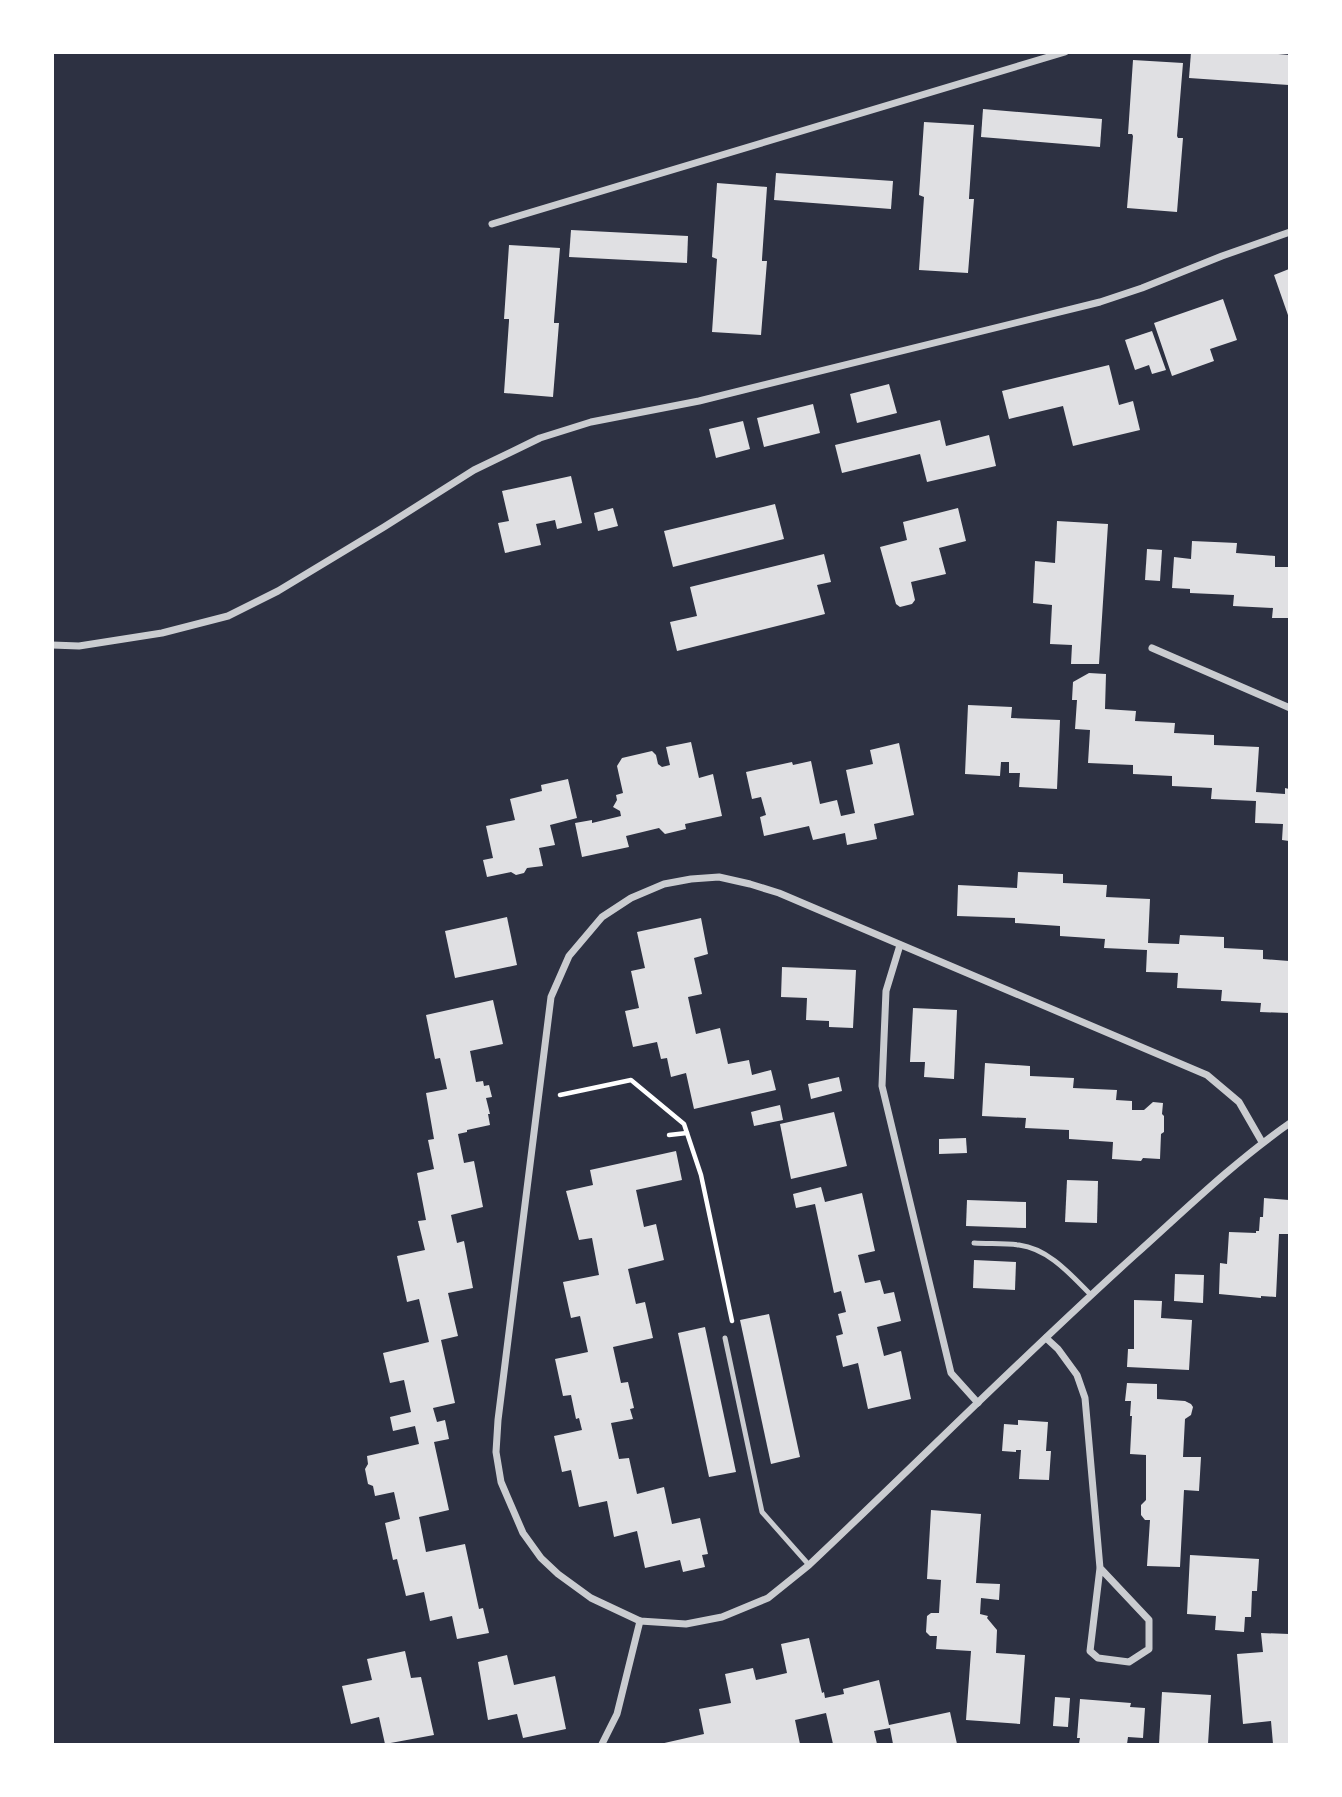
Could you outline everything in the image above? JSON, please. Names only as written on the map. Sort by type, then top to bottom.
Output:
[{"type":"street","points":[[492,224],[1065,52]]},
{"type":"street","points":[[52,646],[79,646],[163,633],[228,616],[278,590],[474,470],[540,438],[591,422],[699,401],[1100,302],[1290,232]]},
{"type":"street","points":[[1152,648],[1290,708]]},
{"type":"street","points":[[1262,1142],[1239,1102],[1207,1075],[779,893],[719,877],[664,884],[631,898],[602,917],[569,956],[551,997],[496,1452],[501,1482],[523,1534],[541,1558],[558,1574],[591,1598],[640,1621],[686,1624],[722,1617],[768,1598],[809,1565],[1091,1294],[1223,1175],[1262,1142],[1290,1123]]},
{"type":"street","points":[[900,944],[886,991],[882,1086],[951,1373],[978,1403]]},
{"type":"street","points":[[1046,1338],[1058,1349],[1077,1375],[1085,1398],[1100,1568],[1090,1651],[1098,1658],[1129,1662],[1149,1649],[1149,1620],[1100,1568]]},
{"type":"street","points":[[602,1745],[617,1714],[640,1621]]},
{"type":"lane","points":[[974,1243],[1021,1245],[1041,1253],[1061,1266],[1091,1294]]},
{"type":"lane","points":[[725,1338],[762,1512],[809,1565]]},
{"type":"path","points":[[538,1099],[631,1080],[684,1124],[701,1175],[732,1321],[725,1338]]},
{"type":"path","points":[[669,1135],[687,1133]]},
{"type":"building","points":[[1191,52],[1289,55],[1289,85],[1189,78]]},
{"type":"building","points":[[1133,60],[1183,63],[1177,136],[1183,138],[1177,212],[1127,208],[1133,136],[1128,134]]},
{"type":"building","points":[[983,109],[1102,119],[1100,147],[981,137]]},
{"type":"building","points":[[924,122],[974,125],[969,199],[974,199],[968,273],[919,270],[924,197],[919,195]]},
{"type":"building","points":[[776,173],[893,181],[891,209],[774,200]]},
{"type":"building","points":[[717,183],[767,187],[762,261],[767,261],[761,335],[712,332],[717,259],[712,257]]},
{"type":"building","points":[[571,230],[688,236],[687,263],[569,257]]},
{"type":"building","points":[[509,245],[560,248],[554,321],[559,323],[553,397],[504,393],[509,321],[504,319]]},
{"type":"building","points":[[1289,269],[1289,318],[1274,275]]},
{"type":"building","points":[[1223,299],[1237,340],[1210,349],[1214,361],[1172,376],[1154,323]]},
{"type":"building","points":[[1152,331],[1166,370],[1152,374],[1149,365],[1135,370],[1125,340]]},
{"type":"building","points":[[1109,365],[1119,405],[1133,401],[1140,430],[1073,446],[1063,406],[1009,419],[1002,391]]},
{"type":"building","points":[[889,384],[897,413],[857,423],[850,394]]},
{"type":"building","points":[[813,404],[820,433],[764,447],[757,418]]},
{"type":"building","points":[[940,420],[946,446],[989,435],[996,466],[927,482],[920,454],[842,473],[835,445]]},
{"type":"building","points":[[743,421],[750,449],[716,458],[709,429]]},
{"type":"building","points":[[571,476],[582,523],[557,529],[555,520],[536,524],[541,545],[505,553],[498,523],[509,521],[502,491]]},
{"type":"building","points":[[775,504],[784,539],[673,567],[664,531]]},
{"type":"building","points":[[613,508],[618,526],[598,531],[594,513]]},
{"type":"building","points":[[958,508],[966,541],[939,548],[946,574],[911,582],[915,600],[912,604],[900,607],[896,604],[880,547],[907,540],[903,522]]},
{"type":"building","points":[[1057,521],[1108,524],[1099,664],[1071,664],[1072,645],[1050,644],[1052,605],[1033,603],[1035,561],[1055,563]]},
{"type":"building","points":[[1192,541],[1237,543],[1236,553],[1275,556],[1275,567],[1289,567],[1289,618],[1272,618],[1273,608],[1233,606],[1234,595],[1190,593],[1190,589],[1172,588],[1174,557],[1191,559]]},
{"type":"building","points":[[1147,549],[1162,550],[1160,581],[1145,580]]},
{"type":"building","points":[[824,554],[831,582],[817,585],[825,614],[677,651],[670,622],[697,616],[690,587]]},
{"type":"building","points":[[1089,673],[1106,674],[1105,709],[1136,711],[1135,721],[1175,723],[1174,733],[1214,735],[1214,745],[1259,747],[1256,792],[1285,794],[1285,788],[1289,789],[1289,841],[1282,840],[1283,824],[1255,823],[1256,801],[1211,799],[1212,788],[1172,786],[1172,776],[1133,774],[1133,765],[1088,763],[1090,730],[1075,729],[1077,700],[1072,700],[1073,682]]},
{"type":"building","points":[[968,705],[1012,707],[1011,718],[1060,720],[1057,789],[1019,787],[1020,773],[1009,773],[1009,762],[1001,762],[1000,776],[965,774]]},
{"type":"building","points":[[691,742],[699,778],[713,774],[722,816],[685,824],[686,829],[665,834],[659,828],[626,836],[629,847],[582,857],[575,823],[592,820],[592,823],[621,816],[620,811],[613,807],[617,800],[616,795],[623,793],[617,766],[622,758],[652,751],[662,767],[670,765],[666,747]]},
{"type":"building","points":[[899,743],[914,815],[874,824],[877,839],[847,845],[845,833],[813,840],[809,826],[764,836],[760,817],[766,815],[761,797],[752,799],[746,772],[792,762],[793,765],[811,761],[820,804],[837,800],[841,816],[855,813],[846,770],[873,764],[870,750]]},
{"type":"building","points":[[568,779],[577,818],[550,825],[555,845],[539,848],[543,866],[527,868],[524,873],[516,875],[511,872],[487,877],[483,860],[493,858],[486,826],[515,820],[510,799],[542,791],[541,785]]},
{"type":"building","points":[[1018,872],[1063,874],[1063,883],[1107,885],[1106,897],[1150,899],[1148,943],[1179,944],[1180,935],[1224,937],[1224,948],[1263,950],[1263,959],[1289,961],[1289,1013],[1260,1012],[1261,1003],[1221,1001],[1222,990],[1177,988],[1178,973],[1146,972],[1147,950],[1104,948],[1105,939],[1060,936],[1060,926],[1015,923],[1015,918],[957,916],[958,885],[1017,888]]},
{"type":"building","points":[[507,917],[517,965],[455,978],[445,931]]},
{"type":"building","points":[[701,918],[708,954],[694,958],[702,994],[688,997],[696,1034],[720,1028],[728,1064],[749,1060],[752,1075],[771,1070],[776,1090],[694,1109],[686,1073],[671,1077],[667,1058],[661,1059],[657,1042],[633,1047],[625,1011],[639,1008],[631,971],[645,968],[637,932]]},
{"type":"building","points":[[782,967],[856,970],[853,1028],[829,1027],[829,1021],[806,1020],[807,998],[781,997]]},
{"type":"building","points":[[493,1000],[503,1044],[470,1051],[476,1082],[483,1081],[484,1086],[489,1085],[492,1097],[486,1098],[490,1125],[458,1134],[464,1163],[474,1161],[483,1207],[451,1215],[457,1243],[464,1241],[473,1288],[448,1293],[458,1336],[441,1340],[455,1403],[433,1408],[437,1422],[445,1420],[449,1439],[434,1442],[449,1510],[419,1517],[426,1552],[465,1544],[479,1609],[483,1608],[489,1633],[457,1639],[452,1616],[430,1621],[424,1592],[406,1596],[397,1559],[393,1560],[385,1523],[400,1519],[394,1492],[375,1496],[373,1486],[368,1484],[365,1469],[368,1464],[367,1456],[419,1444],[415,1426],[393,1431],[390,1417],[411,1412],[404,1380],[390,1383],[383,1353],[429,1342],[419,1299],[407,1302],[397,1256],[425,1250],[418,1221],[426,1220],[417,1173],[434,1169],[428,1140],[434,1139],[426,1093],[447,1089],[440,1058],[435,1059],[426,1015]]},
{"type":"building","points":[[913,1008],[957,1010],[954,1079],[924,1077],[925,1062],[910,1062]]},
{"type":"building","points":[[985,1063],[1030,1066],[1030,1076],[1074,1078],[1073,1088],[1117,1090],[1116,1100],[1132,1101],[1132,1110],[1144,1110],[1153,1102],[1163,1103],[1164,1132],[1161,1134],[1160,1159],[1112,1159],[1113,1142],[1069,1139],[1069,1130],[1025,1128],[1026,1118],[982,1116]]},
{"type":"building","points":[[839,1077],[842,1091],[811,1099],[808,1084]]},
{"type":"building","points":[[780,1105],[783,1120],[754,1126],[751,1112]]},
{"type":"building","points":[[834,1112],[847,1166],[791,1179],[780,1124]]},
{"type":"building","points":[[966,1138],[967,1153],[939,1154],[939,1139]]},
{"type":"building","points":[[676,1151],[682,1180],[636,1190],[644,1227],[656,1224],[664,1260],[628,1269],[636,1304],[645,1302],[653,1338],[613,1347],[621,1383],[628,1382],[634,1408],[630,1409],[633,1419],[611,1423],[619,1459],[629,1458],[637,1494],[664,1487],[672,1524],[700,1518],[708,1554],[702,1555],[705,1567],[683,1572],[680,1560],[645,1568],[637,1531],[614,1537],[607,1501],[579,1507],[571,1470],[562,1472],[554,1436],[582,1430],[579,1418],[576,1419],[571,1395],[563,1396],[555,1359],[588,1352],[580,1316],[571,1318],[563,1282],[599,1275],[592,1238],[579,1240],[566,1191],[593,1185],[590,1170]]},
{"type":"building","points":[[1067,1180],[1098,1181],[1097,1223],[1065,1222]]},
{"type":"building","points":[[821,1187],[825,1202],[862,1193],[875,1251],[858,1255],[865,1283],[880,1280],[884,1294],[894,1292],[901,1321],[877,1327],[884,1356],[901,1351],[911,1399],[868,1409],[858,1363],[843,1367],[836,1336],[843,1334],[838,1314],[846,1312],[841,1291],[834,1293],[815,1204],[796,1208],[793,1194]]},
{"type":"building","points":[[1264,1198],[1289,1200],[1289,1234],[1279,1234],[1276,1297],[1219,1294],[1220,1263],[1227,1264],[1229,1232],[1259,1231]]},
{"type":"building","points":[[967,1200],[1026,1202],[1026,1228],[966,1226]]},
{"type":"building","points":[[974,1260],[1016,1262],[1015,1290],[973,1288]]},
{"type":"building","points":[[1175,1274],[1204,1275],[1203,1303],[1174,1301]]},
{"type":"building","points":[[1134,1300],[1162,1301],[1161,1318],[1192,1320],[1189,1370],[1127,1367],[1128,1349],[1134,1349]]},
{"type":"building","points":[[769,1314],[800,1457],[771,1464],[740,1320]]},
{"type":"building","points":[[705,1327],[736,1472],[709,1477],[678,1333]]},
{"type":"building","points":[[1127,1383],[1157,1384],[1157,1399],[1185,1401],[1193,1407],[1191,1415],[1185,1419],[1183,1457],[1201,1457],[1199,1491],[1184,1490],[1180,1567],[1147,1566],[1150,1520],[1145,1520],[1141,1515],[1141,1505],[1146,1500],[1146,1455],[1130,1454],[1132,1416],[1131,1401],[1125,1401]]},
{"type":"building","points":[[1018,1420],[1048,1422],[1046,1451],[1051,1451],[1049,1480],[1019,1479],[1021,1450],[1002,1451],[1004,1424],[1018,1425]]},
{"type":"building","points":[[931,1510],[981,1514],[976,1583],[1000,1584],[999,1600],[981,1598],[980,1614],[988,1616],[997,1630],[996,1653],[1025,1655],[1020,1724],[966,1720],[971,1651],[936,1649],[937,1636],[930,1636],[926,1632],[927,1616],[939,1613],[941,1580],[927,1579]]},
{"type":"building","points":[[1190,1555],[1259,1559],[1257,1591],[1252,1591],[1251,1617],[1245,1617],[1244,1632],[1215,1630],[1216,1616],[1187,1614]]},
{"type":"building","points":[[1261,1633],[1289,1634],[1289,1743],[1273,1744],[1271,1721],[1243,1724],[1237,1654],[1263,1652]]},
{"type":"building","points":[[809,1638],[825,1698],[844,1694],[843,1689],[879,1680],[889,1725],[950,1712],[957,1744],[893,1744],[890,1728],[874,1731],[877,1744],[833,1744],[826,1713],[795,1720],[800,1744],[660,1744],[704,1734],[699,1709],[731,1703],[725,1674],[753,1668],[756,1680],[787,1673],[781,1644]]},
{"type":"building","points":[[405,1651],[411,1678],[421,1677],[434,1735],[385,1744],[379,1717],[351,1724],[342,1686],[372,1680],[367,1659]]},
{"type":"building","points":[[507,1655],[514,1685],[555,1676],[566,1729],[523,1738],[517,1714],[488,1720],[478,1662]]},
{"type":"building","points":[[1162,1692],[1211,1695],[1208,1744],[1159,1744]]},
{"type":"building","points":[[1055,1697],[1070,1698],[1068,1727],[1053,1726]]},
{"type":"building","points":[[1080,1699],[1131,1703],[1130,1707],[1145,1708],[1143,1738],[1128,1737],[1127,1744],[1079,1744],[1080,1738],[1077,1738]]}]
